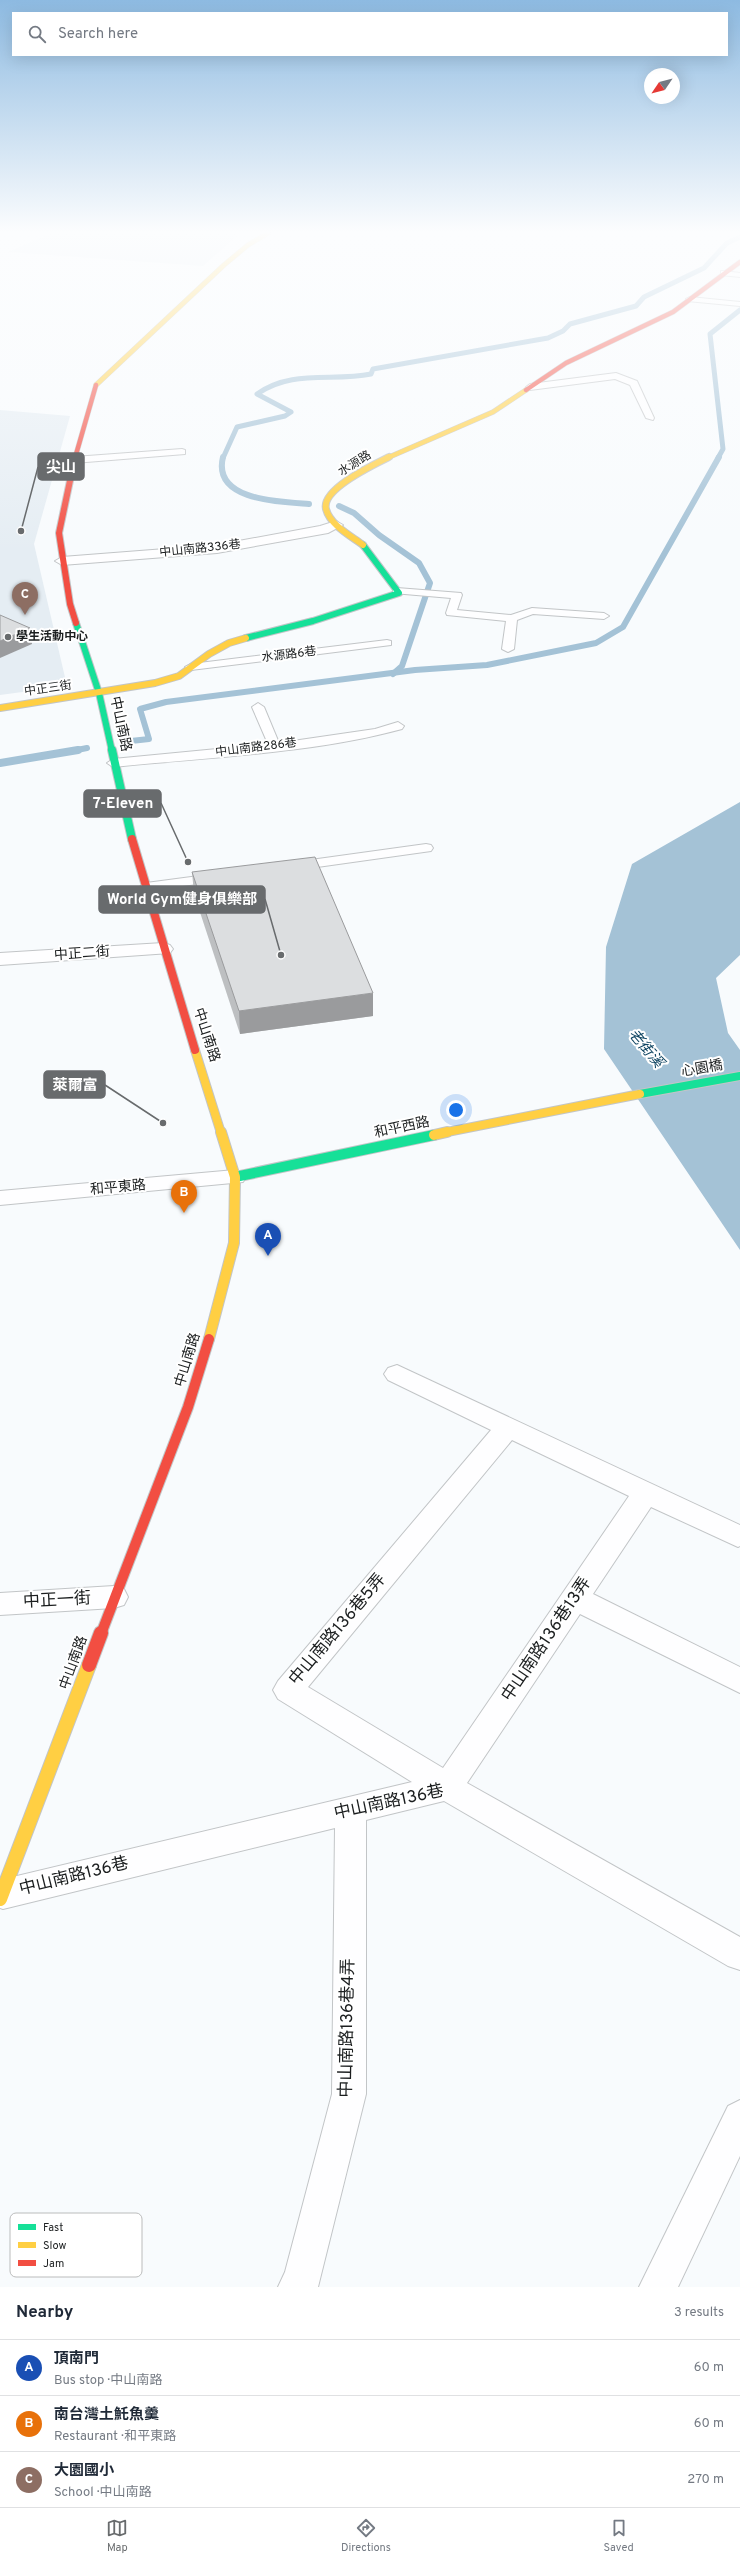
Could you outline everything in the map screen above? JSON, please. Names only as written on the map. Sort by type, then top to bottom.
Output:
[{"type":"main road","name":"中山南路","points":[[2,1897],[114,1597],[188,1407],[208,1344],[234,1244],[235,1177],[163,949],[146,887],[113,763],[99,693],[70,604],[62,561],[59,533],[74,460],[95,386],[104,375],[142,340]]},
{"type":"main road","name":"水源路","points":[[397,591],[362,544],[336,525],[326,510],[327,501],[352,477],[377,463],[495,411],[566,363],[615,340]]},
{"type":"main road","points":[[99,693],[155,683],[179,676],[229,643],[341,612],[399,593],[397,591]]},
{"type":"main road","name":"中正三街","points":[[0,708],[99,693]]},
{"type":"main road","name":"心園橋","points":[[598,1101],[740,1076]]},
{"type":"main road","name":"和平西路","points":[[235,1177],[598,1101]]},
{"type":"street","name":"中山南路336巷","points":[[62,561],[217,549],[323,530],[336,525]]},
{"type":"street","name":"中正二街","points":[[0,959],[163,949]]},
{"type":"street","name":"和平東路","points":[[0,1198],[235,1177]]},
{"type":"street","points":[[396,1374],[738,1536]]},
{"type":"street","name":"中山南路136巷5弄","points":[[447,1787],[288,1690],[508,1427]]},
{"type":"street","name":"中山南路136巷13弄","points":[[447,1787],[646,1492]]},
{"type":"street","name":"中正一街","points":[[0,1604],[114,1597]]},
{"type":"street","points":[[575,1598],[740,1681]]},
{"type":"street","name":"中山南路136巷","points":[[2,1897],[447,1787],[740,1955]]},
{"type":"street","name":"中山南路136巷4弄","points":[[297,2287],[301,2282],[349,2094],[351,1810]]},
{"type":"street","points":[[658,2287],[740,2118]]},
{"type":"lane","points":[[530,388],[616,376],[634,383],[650,418]]},
{"type":"lane","points":[[74,460],[182,452]]},
{"type":"lane","points":[[397,591],[457,595],[451,613],[512,618],[532,611],[604,616]]},
{"type":"lane","points":[[508,649],[512,618]]},
{"type":"lane","name":"水源路6巷","points":[[191,668],[387,643]]},
{"type":"lane","points":[[258,707],[275,747]]},
{"type":"lane","name":"中山南路286巷","points":[[113,763],[275,747],[376,732],[398,726]]},
{"type":"lane","points":[[286,867],[426,848]]},
{"type":"lane","points":[[146,887],[224,876]]},
{"type":"shaded area","points":[[0,410],[70,416],[34,544],[67,686],[0,695]]},
{"type":"water","name":"老街溪","points":[[740,802],[740,955],[716,978],[728,1033],[740,1050],[740,1250],[604,1049],[606,947],[632,864]]},
{"type":"building","points":[[0,615],[30,628],[0,641]]},
{"type":"building","points":[[315,857],[373,993],[239,1011],[192,872]]},
{"type":"waterway","points":[[223,458],[237,427],[285,416],[291,412],[257,394],[270,386],[284,381],[298,379],[371,374],[373,369],[538,340]]},
{"type":"waterway","points":[[711,340],[723,449],[718,458]]},
{"type":"waterway","points":[[223,457],[222,472],[228,483],[238,491],[267,500],[309,504]]},
{"type":"waterway","points":[[395,673],[487,665],[596,643],[623,627],[719,457]]},
{"type":"waterway","points":[[339,506],[354,513],[379,535],[419,563],[430,583],[402,666],[395,673]]},
{"type":"waterway","points":[[131,741],[149,739],[140,709],[166,702],[395,673]]},
{"type":"waterway","points":[[72,751],[87,748]]},
{"type":"waterway","points":[[72,751],[78,750]]},
{"type":"waterway","points":[[0,763],[72,751]]},
{"type":"traffic: fast","points":[[246,638],[313,621],[399,593],[363,545]]},
{"type":"traffic: fast","points":[[76,623],[99,693],[132,839]]},
{"type":"traffic: fast","points":[[640,1094],[740,1076]]},
{"type":"traffic: fast","points":[[235,1177],[434,1135]]},
{"type":"traffic: slow","points":[[96,385],[144,340]]},
{"type":"traffic: slow","points":[[363,545],[336,525],[326,510],[327,501],[337,489],[354,476],[377,463],[402,450],[493,412],[526,390]]},
{"type":"traffic: slow","points":[[0,708],[155,683],[179,676],[209,654],[229,643],[246,638]]},
{"type":"traffic: slow","points":[[195,1050],[235,1177],[234,1243],[209,1339]]},
{"type":"traffic: slow","points":[[434,1135],[640,1094]]},
{"type":"traffic: slow","points":[[0,1899],[89,1665]]},
{"type":"traffic: jam","points":[[526,390],[566,363],[615,340]]},
{"type":"traffic: jam","points":[[76,623],[70,604],[59,533],[74,460],[96,385]]},
{"type":"traffic: jam","points":[[132,839],[195,1050]]},
{"type":"traffic: jam","points":[[89,1665],[188,1407],[209,1339]]},
{"type":"place","name":"尖山","points":[[21,531]]},
{"type":"place","name":"大園國小","points":[[25,615]]},
{"type":"place","name":"學生活動中心","points":[[8,637]]},
{"type":"place","name":"7-Eleven","points":[[188,862]]},
{"type":"place","name":"World Gym健身俱樂部","points":[[281,955]]},
{"type":"place","name":"萊爾富","points":[[163,1123]]},
{"type":"place","name":"南台灣土魠魚羹","points":[[184,1213]]},
{"type":"place","name":"頂南門","points":[[268,1256]]}]
